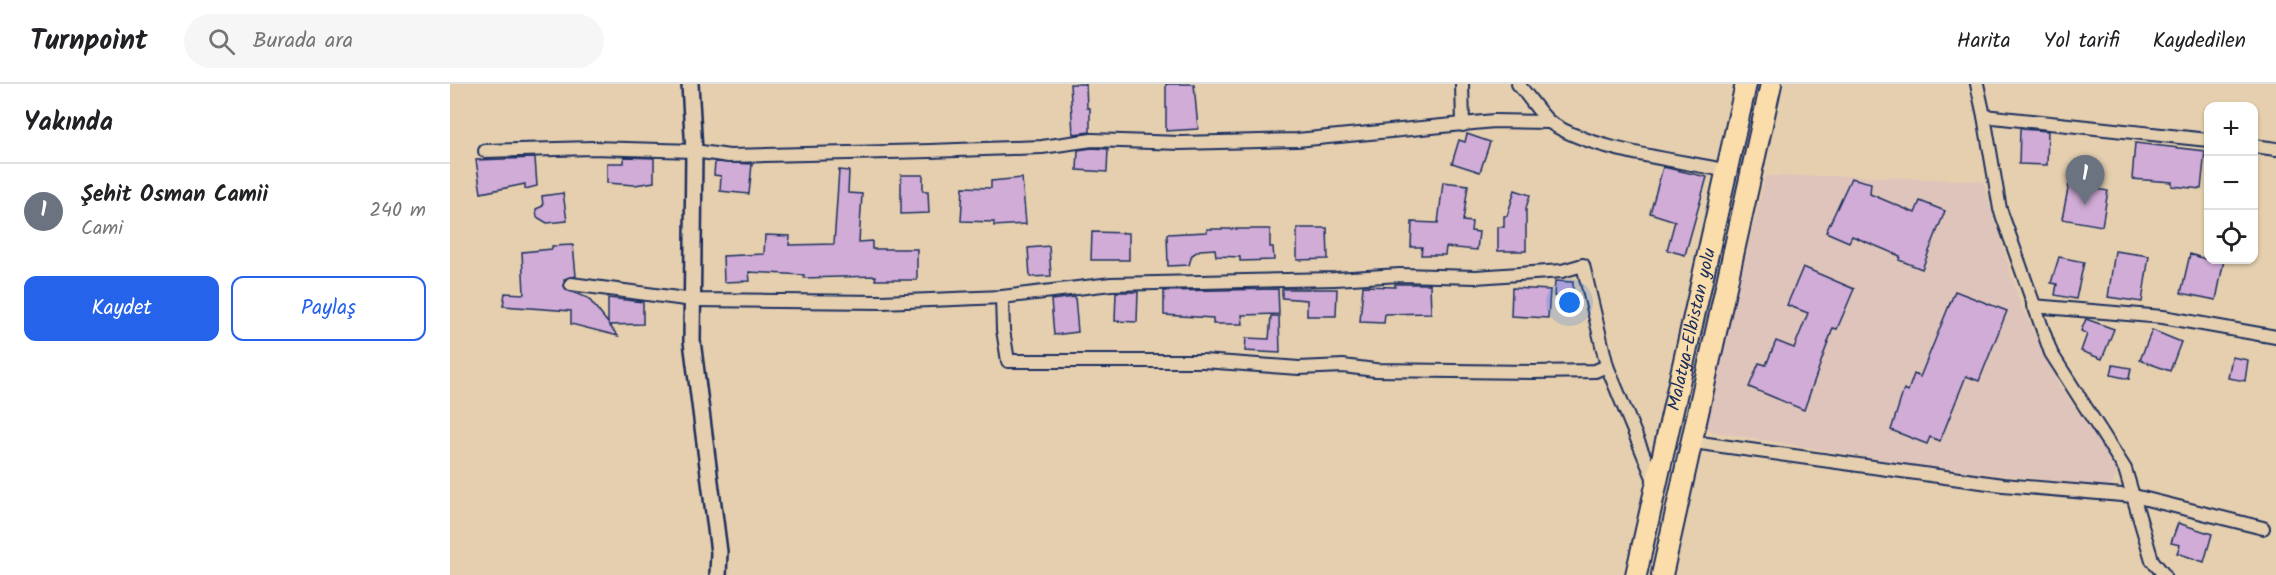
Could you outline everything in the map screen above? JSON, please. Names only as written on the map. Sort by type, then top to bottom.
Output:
[{"type":"main road","name":"Malatya-Elbistan yolu","points":[[1636,575],[1746,84]]},
{"type":"main road","name":"Malatya-Elbistan yolu","points":[[1662,575],[1771,84]]},
{"type":"street","points":[[690,84],[694,151],[692,341],[719,552],[718,575]]},
{"type":"street","points":[[1462,84],[1463,124]]},
{"type":"street","points":[[1518,84],[1549,122]]},
{"type":"street","points":[[1977,84],[2000,209],[2033,306],[2051,353],[2125,469],[2152,560],[2164,575]]},
{"type":"street","points":[[1984,116],[2204,140]]},
{"type":"street","points":[[485,151],[593,148],[767,156],[1042,147],[1092,140],[1134,143],[1241,142],[1494,121],[1549,122],[1616,147],[1728,171]]},
{"type":"street","points":[[2258,147],[2276,149]]},
{"type":"street","points":[[571,284],[693,300],[882,303],[1002,297],[1111,284],[1335,279],[1400,275],[1476,277],[1562,271],[1583,265],[1607,366],[1656,485]]},
{"type":"street","points":[[1002,297],[1002,330],[1008,361],[1203,361],[1299,368],[1343,366],[1376,370],[1533,372],[1595,371],[1607,366]]},
{"type":"street","points":[[2033,306],[2163,317],[2276,337]]},
{"type":"street","points":[[1693,442],[2003,485],[2134,496],[2263,528]]},
{"type":"shaded area","points":[[1766,176],[1854,176],[1983,181],[2020,303],[2059,385],[2119,470],[2111,487],[1910,465],[1711,431],[1704,418]]},
{"type":"building","points":[[1070,84],[1086,84],[1087,108],[1090,108],[1090,132],[1073,134]]},
{"type":"building","points":[[1166,84],[1194,84],[1198,129],[1166,131]]},
{"type":"building","points":[[2020,129],[2048,131],[2047,165],[2019,164]]},
{"type":"building","points":[[1467,134],[1490,142],[1480,172],[1452,163],[1459,140],[1465,142]]},
{"type":"building","points":[[2135,143],[2204,151],[2201,189],[2172,186],[2172,182],[2132,179]]},
{"type":"building","points":[[1108,149],[1107,172],[1077,170],[1078,150]]},
{"type":"building","points":[[624,157],[654,158],[654,182],[635,185],[607,183],[607,163],[624,163]]},
{"type":"building","points":[[535,158],[537,186],[525,189],[525,184],[481,193],[476,160]]},
{"type":"building","points":[[715,162],[752,164],[749,194],[720,191],[721,176],[714,175]]},
{"type":"building","points":[[1663,167],[1707,177],[1685,255],[1667,250],[1675,221],[1650,213]]},
{"type":"building","points":[[839,170],[849,171],[848,193],[862,194],[859,242],[872,241],[872,249],[917,249],[917,280],[875,280],[876,276],[804,278],[804,275],[749,272],[750,281],[724,282],[723,256],[764,254],[765,235],[790,236],[789,245],[834,244]]},
{"type":"building","points":[[901,175],[923,175],[923,191],[928,191],[929,213],[901,214]]},
{"type":"building","points":[[1022,178],[1026,224],[994,226],[994,222],[961,221],[963,187],[991,188],[991,181]]},
{"type":"building","points":[[1851,178],[1871,183],[1870,194],[1915,213],[1920,201],[1945,211],[1922,269],[1899,260],[1900,256],[1852,236],[1849,242],[1826,232]]},
{"type":"building","points":[[1443,182],[1468,185],[1463,221],[1472,222],[1471,231],[1479,232],[1477,250],[1446,247],[1445,255],[1421,255],[1422,247],[1411,247],[1412,222],[1438,223]]},
{"type":"building","points":[[2069,184],[2108,191],[2102,226],[2062,219]]},
{"type":"building","points":[[1515,190],[1530,195],[1526,208],[1526,251],[1498,251],[1498,227],[1504,227],[1504,216],[1507,216]]},
{"type":"building","points":[[563,193],[567,221],[547,223],[537,217],[536,209],[543,206],[542,196]]},
{"type":"building","points":[[1297,228],[1327,228],[1328,259],[1297,260]]},
{"type":"building","points":[[1207,229],[1270,229],[1270,247],[1273,247],[1274,260],[1240,261],[1240,257],[1216,256],[1215,249],[1200,250],[1192,255],[1189,265],[1168,266],[1167,234],[1207,232]]},
{"type":"building","points":[[1092,232],[1129,233],[1129,260],[1091,260]]},
{"type":"building","points":[[573,245],[576,276],[564,279],[566,290],[588,298],[608,323],[608,298],[643,302],[643,324],[609,325],[618,336],[571,324],[571,311],[503,306],[505,293],[524,294],[522,252],[552,249],[552,246]]},
{"type":"building","points":[[1049,246],[1051,276],[1030,277],[1028,248]]},
{"type":"building","points":[[2115,251],[2149,256],[2142,302],[2108,297]]},
{"type":"building","points":[[2190,254],[2204,259],[2204,264],[2223,264],[2216,300],[2181,293]]},
{"type":"building","points":[[2059,257],[2084,262],[2076,299],[2055,295],[2057,284],[2051,283]]},
{"type":"building","points":[[1803,267],[1854,289],[1837,329],[1833,328],[1804,410],[1749,387],[1759,363],[1766,365],[1776,341],[1794,348],[1808,313],[1787,305]]},
{"type":"building","points":[[1555,281],[1573,282],[1573,297],[1554,296]]},
{"type":"building","points":[[1395,284],[1430,284],[1431,313],[1385,314],[1384,323],[1360,322],[1363,286],[1395,287]]},
{"type":"building","points":[[1512,288],[1550,290],[1548,318],[1511,316]]},
{"type":"building","points":[[1278,289],[1279,314],[1242,315],[1243,324],[1213,324],[1213,318],[1164,315],[1164,291]]},
{"type":"building","points":[[1282,289],[1337,289],[1336,316],[1307,316],[1307,300],[1282,298]]},
{"type":"building","points":[[1955,291],[2007,311],[1979,381],[1966,376],[1940,441],[1930,437],[1927,444],[1891,430],[1904,389],[1908,391],[1914,374],[1920,377]]},
{"type":"building","points":[[1116,292],[1138,292],[1137,322],[1115,321]]},
{"type":"building","points":[[1075,297],[1078,332],[1054,335],[1051,300]]},
{"type":"building","points":[[1271,316],[1279,316],[1280,353],[1245,351],[1246,338],[1269,339]]},
{"type":"building","points":[[2086,319],[2114,329],[2102,359],[2081,351],[2087,334],[2081,331]]},
{"type":"building","points":[[2152,330],[2181,342],[2170,371],[2140,360]]},
{"type":"building","points":[[2232,357],[2248,360],[2245,381],[2228,378]]},
{"type":"building","points":[[2113,365],[2131,368],[2129,379],[2111,375]]},
{"type":"building","points":[[2178,523],[2212,534],[2204,562],[2177,553],[2180,545],[2171,543]]},
{"type":"place","name":"Şehit Osman Camii","points":[[2085,205]]}]
